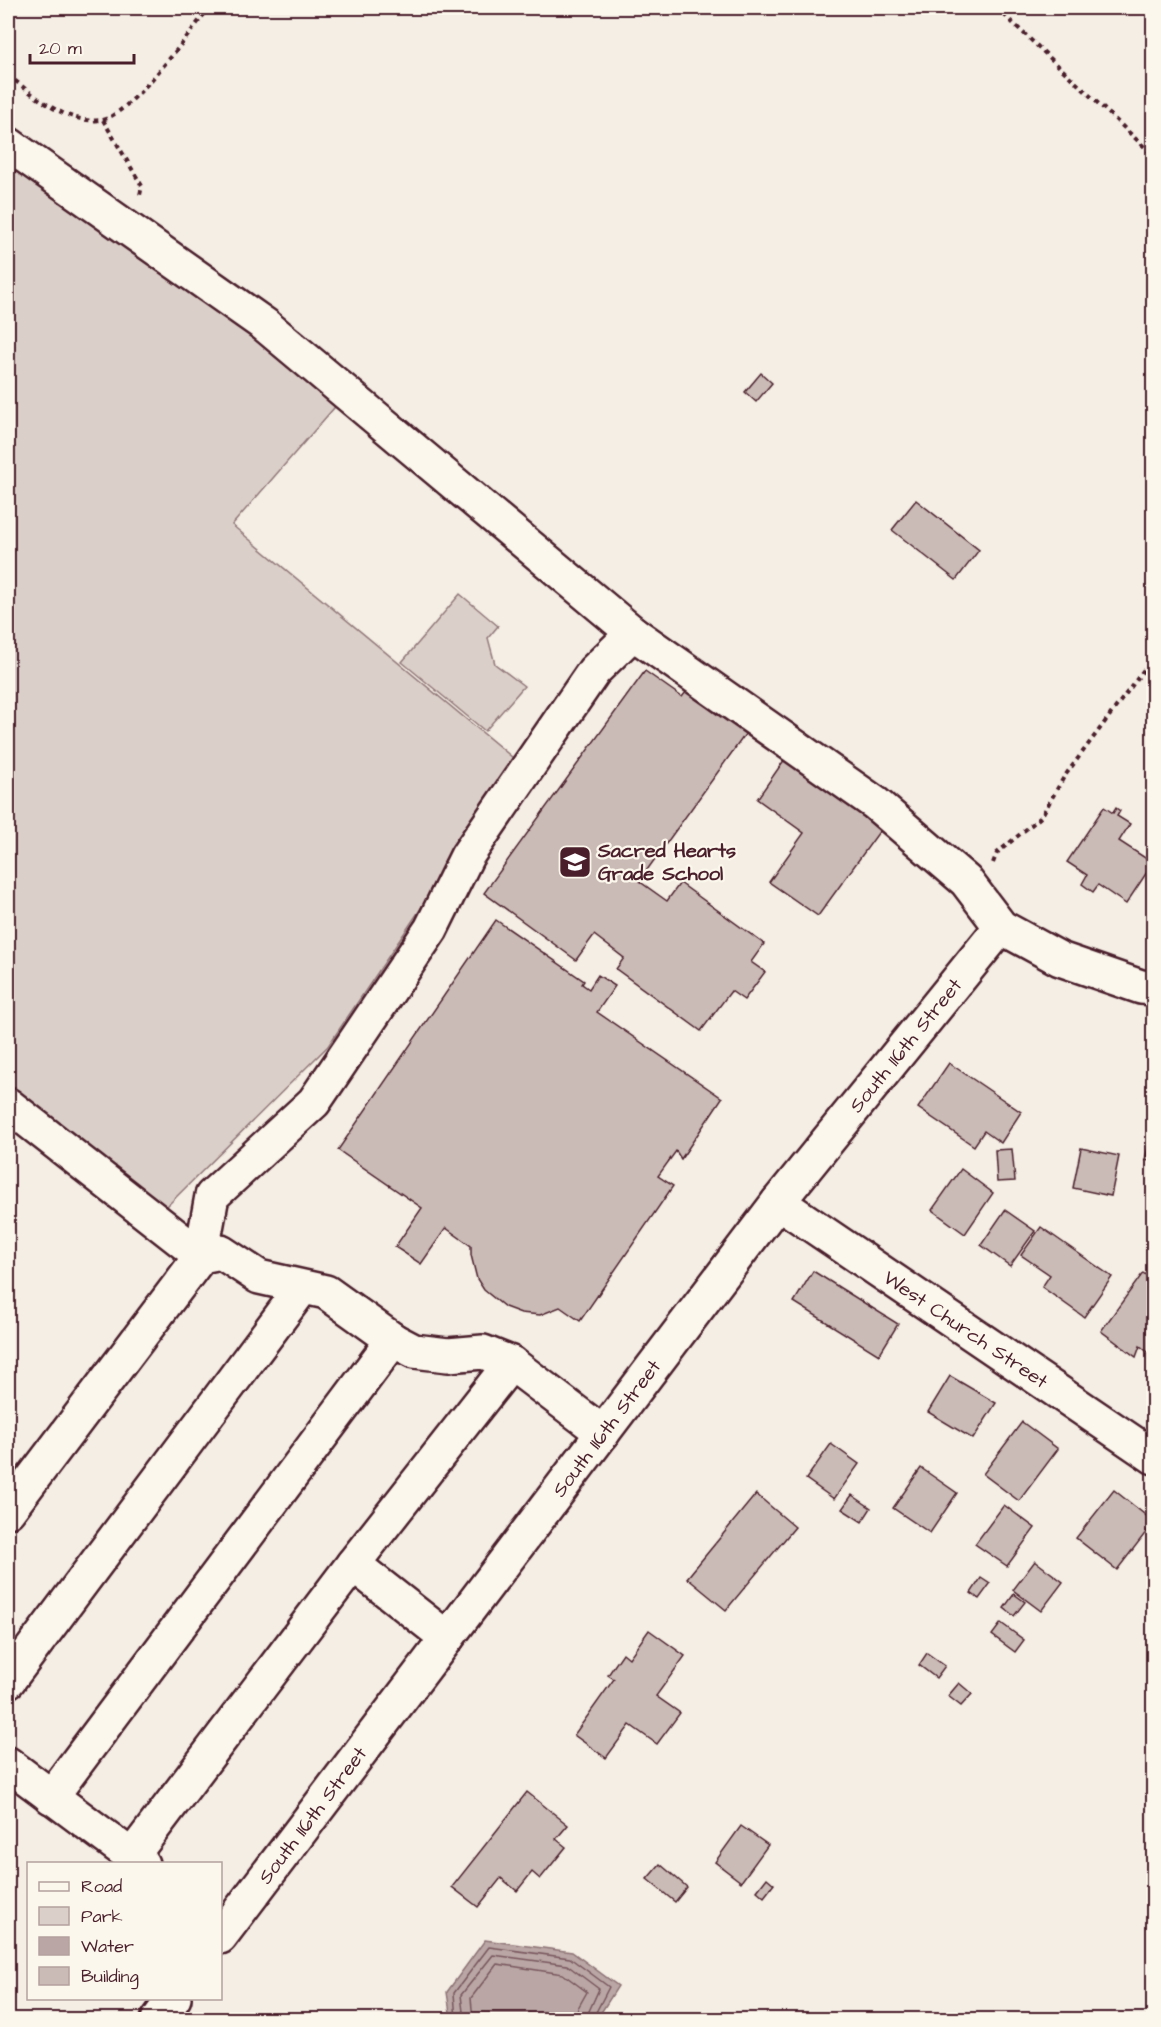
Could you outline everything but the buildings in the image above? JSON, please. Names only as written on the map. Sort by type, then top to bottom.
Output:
[{"type":"street","points":[[8,144],[265,325],[633,633],[875,803],[966,881],[1001,927],[1060,959],[1141,987],[1154,988]]},
{"type":"street","points":[[8,1511],[201,1256],[212,1196],[314,1102],[431,929],[467,856],[594,670],[633,633]]},
{"type":"street","name":"South 116th Street","points":[[223,1928],[447,1638],[778,1202],[1001,927]]},
{"type":"street","points":[[8,1104],[201,1256],[221,1252],[259,1277],[326,1292],[393,1340],[414,1351],[448,1355],[483,1353],[511,1363],[603,1433]]},
{"type":"street","name":"West Church Street","points":[[778,1202],[1154,1457]]},
{"type":"street","points":[[8,1681],[302,1288]]},
{"type":"street","points":[[51,1797],[393,1340]]},
{"type":"street","points":[[8,1764],[137,1860],[353,1564],[511,1363]]},
{"type":"street","points":[[353,1564],[447,1638]]},
{"type":"street","points":[[158,2019],[172,2000]]},
{"type":"path","points":[[8,75],[34,96],[77,118],[103,120],[131,101],[209,8]]},
{"type":"path","points":[[997,8],[1154,156]]},
{"type":"path","points":[[103,120],[142,186],[133,232]]},
{"type":"path","points":[[989,873],[997,853],[1041,817],[1064,777],[1154,657]]},
{"type":"green space","points":[[8,157],[50,183],[340,401],[232,525],[519,763],[328,1046],[159,1214],[8,1094]]},
{"type":"green space","points":[[460,594],[498,626],[488,638],[495,664],[524,686],[485,731],[402,662]]},
{"type":"water","points":[[485,1940],[572,1952],[618,1986],[597,2019],[451,2019],[447,1992]]},
{"type":"place","name":"Sacred Hearts Grade School","points":[[575,862]]}]
